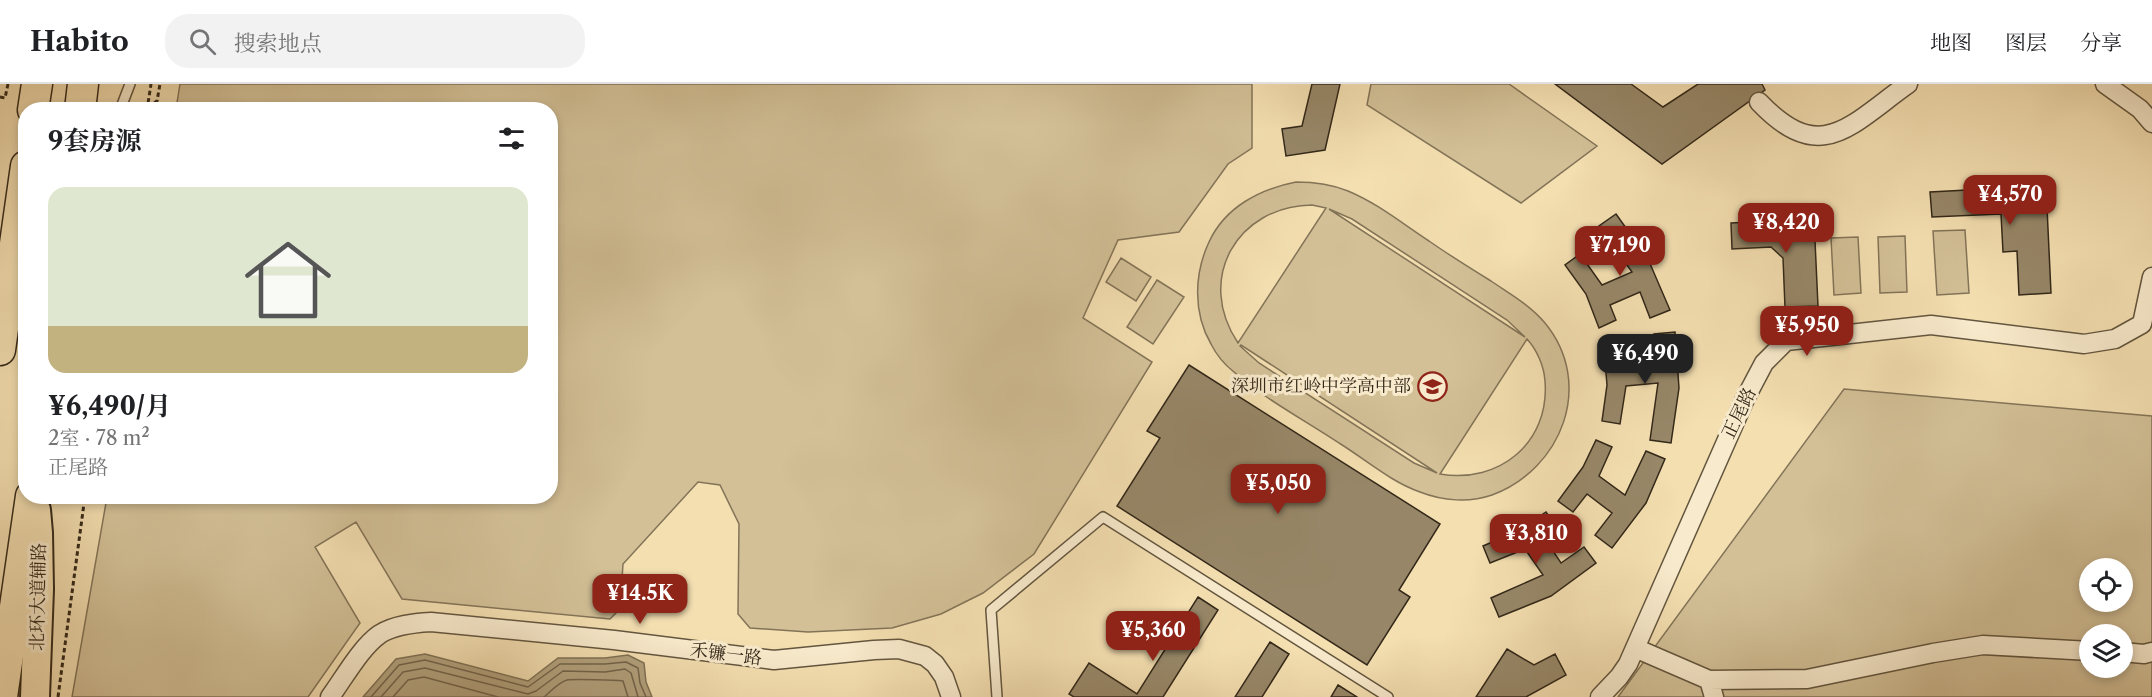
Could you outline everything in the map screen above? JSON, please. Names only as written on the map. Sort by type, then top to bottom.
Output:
[{"type":"highway","points":[[34,102],[37,84]]},
{"type":"highway","points":[[81,102],[83,84]]},
{"type":"highway","points":[[0,350],[18,223]]},
{"type":"highway","points":[[4,688],[32,504]]},
{"type":"main road","name":"北环大道辅路","points":[[34,504],[38,534],[42,693]]},
{"type":"street","points":[[1759,102],[1767,111],[1797,132],[1818,136],[1844,129],[1908,84]]},
{"type":"street","points":[[2105,84],[2140,109],[2152,123]]},
{"type":"street","name":"正尾路","points":[[1600,697],[1620,677],[1635,648],[1744,399],[1764,363],[1786,341],[1930,325],[2084,344],[2115,339],[2142,324],[2152,277]]},
{"type":"street","name":"禾镰一路","points":[[330,697],[364,650],[380,634],[412,624],[430,622],[614,640],[774,660],[899,649],[925,656],[936,664],[944,677],[951,697]]},
{"type":"street","points":[[1635,648],[1712,688],[1807,679],[1983,645],[2079,650]]},
{"type":"street","points":[[2133,653],[2152,652]]},
{"type":"lane","points":[[123,102],[130,84]]},
{"type":"lane","points":[[997,697],[991,610],[1103,517],[1388,697]]},
{"type":"path","points":[[0,97],[6,98],[8,84]]},
{"type":"path","points":[[149,102],[151,84]]},
{"type":"path","points":[[156,102],[160,84]]},
{"type":"path","points":[[42,693],[83,504]]},
{"type":"shaded area","points":[[180,84],[1252,84],[1252,148],[1228,164],[1179,232],[1118,240],[1083,318],[1152,362],[1034,554],[983,593],[941,614],[892,628],[808,632],[750,628],[738,614],[739,524],[720,485],[698,482],[623,564],[620,609],[610,619],[402,599],[356,522],[315,547],[360,623],[308,697],[72,697],[106,504],[558,504],[558,102],[177,102]]},
{"type":"shaded area","points":[[1371,84],[1509,84],[1597,146],[1521,203],[1367,105]]},
{"type":"shaded area","points":[[1296,182],[1322,184],[1342,189],[1369,201],[1512,295],[1545,323],[1560,347],[1568,372],[1569,397],[1564,422],[1553,445],[1537,466],[1516,483],[1483,498],[1456,500],[1429,495],[1409,488],[1388,476],[1258,391],[1224,363],[1213,348],[1201,319],[1198,280],[1204,254],[1216,230],[1234,209],[1269,189]],"holes":[[[1312,205],[1326,208],[1238,343],[1226,319],[1221,295],[1223,271],[1231,250],[1244,232],[1263,218],[1286,209]],[[1329,209],[1352,219],[1507,320],[1525,337]],[[1527,339],[1539,358],[1545,381],[1544,403],[1539,423],[1530,440],[1500,465],[1482,472],[1462,475],[1440,474]],[[1240,346],[1437,473],[1414,463],[1259,363]]]},
{"type":"shaded area","points":[[1965,230],[1969,293],[1937,295],[1933,231]]},
{"type":"shaded area","points":[[1905,236],[1907,292],[1880,293],[1878,237]]},
{"type":"shaded area","points":[[1858,237],[1861,293],[1834,295],[1831,238]]},
{"type":"shaded area","points":[[1121,258],[1151,277],[1136,301],[1106,282]]},
{"type":"shaded area","points":[[1157,280],[1184,297],[1153,344],[1127,327]]},
{"type":"shaded area","points":[[1844,389],[2152,416],[2152,697],[1618,697]]},
{"type":"water","points":[[425,654],[528,681],[558,658],[605,658],[628,655],[644,663],[646,682],[652,697],[363,697],[396,659]]},
{"type":"building","points":[[1312,84],[1340,84],[1325,150],[1286,156],[1282,129],[1302,126]]},
{"type":"building","points":[[1555,84],[1631,84],[1663,107],[1698,84],[1762,84],[1765,90],[1662,164]]},
{"type":"building","points":[[2046,186],[2051,293],[2019,295],[2017,251],[2003,252],[2001,214],[1932,217],[1930,192]]},
{"type":"building","points":[[1616,214],[1648,259],[1670,310],[1650,318],[1640,292],[1610,305],[1616,320],[1599,328],[1586,294],[1565,265],[1580,254],[1602,285],[1632,272],[1599,226]]},
{"type":"building","points":[[1814,219],[1818,306],[1785,307],[1783,258],[1771,247],[1732,249],[1731,223]]},
{"type":"building","points":[[1675,332],[1679,388],[1671,443],[1650,440],[1658,383],[1626,386],[1620,424],[1602,421],[1607,385],[1604,349],[1623,348],[1624,364],[1656,362],[1654,334]]},
{"type":"building","points":[[1189,365],[1440,524],[1399,590],[1410,597],[1367,665],[1117,506],[1160,438],[1147,431]]},
{"type":"building","points":[[1596,440],[1612,447],[1599,476],[1625,495],[1646,451],[1665,459],[1646,503],[1612,548],[1595,535],[1612,513],[1587,494],[1573,512],[1558,501],[1583,467]]},
{"type":"building","points":[[1546,512],[1556,527],[1543,536],[1561,563],[1584,547],[1596,563],[1551,596],[1499,617],[1491,598],[1543,575],[1525,549],[1490,563],[1483,546],[1516,532]]},
{"type":"building","points":[[1198,597],[1218,610],[1163,697],[1074,697],[1069,694],[1089,663],[1137,694]]},
{"type":"building","points":[[1270,642],[1289,654],[1262,697],[1235,697]]},
{"type":"building","points":[[1507,649],[1534,665],[1555,654],[1566,675],[1526,697],[1476,697]]},
{"type":"building","points":[[1338,685],[1357,697],[1331,697]]},
{"type":"place","name":"深圳市红岭中学高中部","points":[[1432,386]]}]
